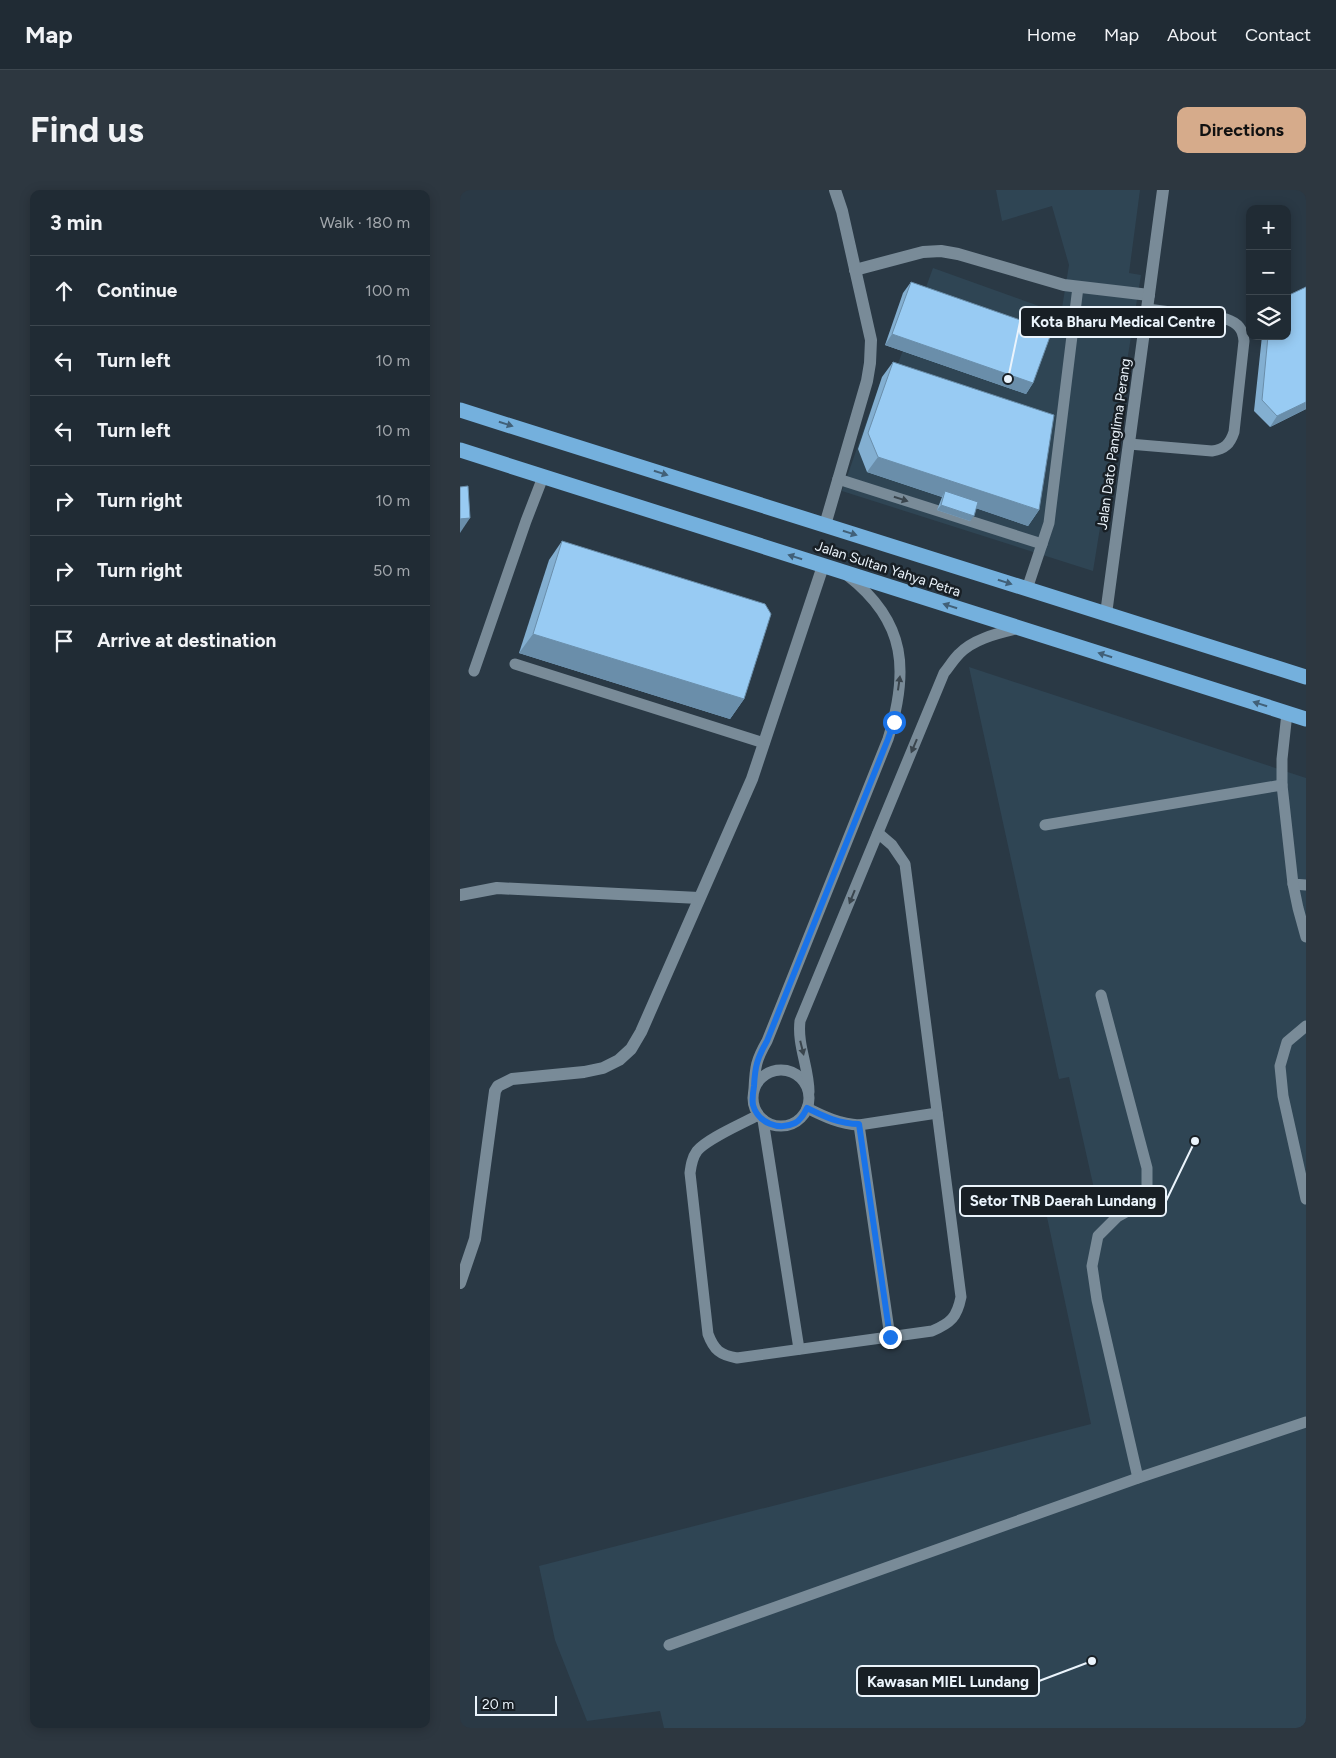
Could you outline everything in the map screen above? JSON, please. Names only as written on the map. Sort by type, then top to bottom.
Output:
[{"type":"highway","name":"Jalan Sultan Yahya Petra","points":[[460,410],[1306,677]]},
{"type":"highway","name":"Jalan Sultan Yahya Petra","points":[[460,450],[1306,719]]},
{"type":"street","points":[[825,525],[867,381],[870,363],[870,340],[842,211],[835,190]]},
{"type":"street","name":"Jalan Dato Panglima Perang","points":[[1106,614],[1163,190]]},
{"type":"street","points":[[855,270],[923,252],[940,251],[958,254],[1053,283],[1149,295]]},
{"type":"street","points":[[460,1283],[475,1239],[493,1098],[498,1086],[512,1079],[584,1072],[603,1068],[619,1060],[631,1049],[641,1032],[752,779],[823,566]]},
{"type":"street","points":[[460,895],[497,888],[699,898]]},
{"type":"lane","points":[[1027,588],[1049,523],[1078,287]]},
{"type":"lane","points":[[1129,444],[1212,451],[1220,450],[1227,446],[1234,432],[1244,341],[1244,333],[1240,326],[1234,321],[1226,319],[1147,309]]},
{"type":"lane","points":[[474,671],[543,477]]},
{"type":"lane","points":[[838,479],[1042,544]]},
{"type":"lane","points":[[799,1349],[760,1117],[753,1107],[756,1064],[885,748],[894,722],[901,673],[896,637],[876,602],[864,589],[842,572]]},
{"type":"lane","points":[[760,1117],[777,1126],[786,1126],[795,1123],[802,1117],[807,1108],[809,1092],[808,1068],[799,1032],[800,1021],[944,673],[960,653],[977,641],[1020,628]]},
{"type":"lane","points":[[515,664],[764,743]]},
{"type":"lane","points":[[1287,713],[1282,759],[1282,785],[1293,884],[1306,937]]},
{"type":"lane","points":[[1045,825],[1282,785]]},
{"type":"lane","points":[[760,1117],[704,1145],[694,1157],[691,1165],[690,1173],[708,1334],[717,1352],[737,1358],[932,1331],[944,1326],[954,1318],[961,1298],[905,864],[892,845],[878,833]]},
{"type":"lane","points":[[1293,884],[1306,884]]},
{"type":"lane","points":[[1102,995],[1147,1168],[1147,1189],[1137,1206],[1117,1217],[1098,1236],[1092,1266],[1097,1300],[1138,1478]]},
{"type":"lane","points":[[1306,1026],[1287,1042],[1280,1066],[1283,1096],[1306,1199]]},
{"type":"lane","points":[[754,1089],[757,1081],[764,1075],[772,1071],[782,1070],[791,1071],[799,1076],[806,1083],[809,1092]]},
{"type":"lane","points":[[807,1108],[835,1121],[848,1124],[937,1113]]},
{"type":"lane","points":[[859,1124],[890,1337]]},
{"type":"lane","points":[[670,1645],[1138,1478],[1306,1422]]},
{"type":"shaded area","points":[[996,190],[1140,190],[1129,273],[1141,275],[1093,571],[842,491],[882,377],[892,380],[933,268],[1061,314],[1069,265],[1052,206],[1002,221]]},
{"type":"shaded area","points":[[969,667],[1306,778],[1306,1728],[664,1728],[660,1711],[587,1721],[555,1640],[539,1566],[1091,1424],[1047,1217],[1097,1202],[1069,1077],[1059,1079]]},
{"type":"building","points":[[911,282],[1052,331],[1033,383],[892,334]]},
{"type":"building","points":[[1306,287],[1306,402],[1277,416],[1262,400],[1268,340],[1291,340],[1291,294]]},
{"type":"building","points":[[893,362],[1054,415],[1039,510],[878,457],[868,433]]},
{"type":"building","points":[[468,486],[470,518],[460,519],[460,487]]},
{"type":"building","points":[[945,491],[978,502],[974,516],[941,505]]},
{"type":"building","points":[[562,541],[765,604],[771,614],[744,699],[533,634]]},
{"type":"place","name":"Kota Bharu Medical Centre","points":[[1008,379]]},
{"type":"place","name":"Setor TNB Daerah Lundang","points":[[1195,1141]]},
{"type":"place","name":"Kawasan MIEL Lundang","points":[[1092,1661]]},
{"type":"route","points":[[890,1337],[859,1124],[835,1121],[807,1108],[802,1117],[795,1123],[777,1126],[769,1124],[758,1115],[753,1107],[752,1098],[758,1056],[767,1041],[894,722]]}]
